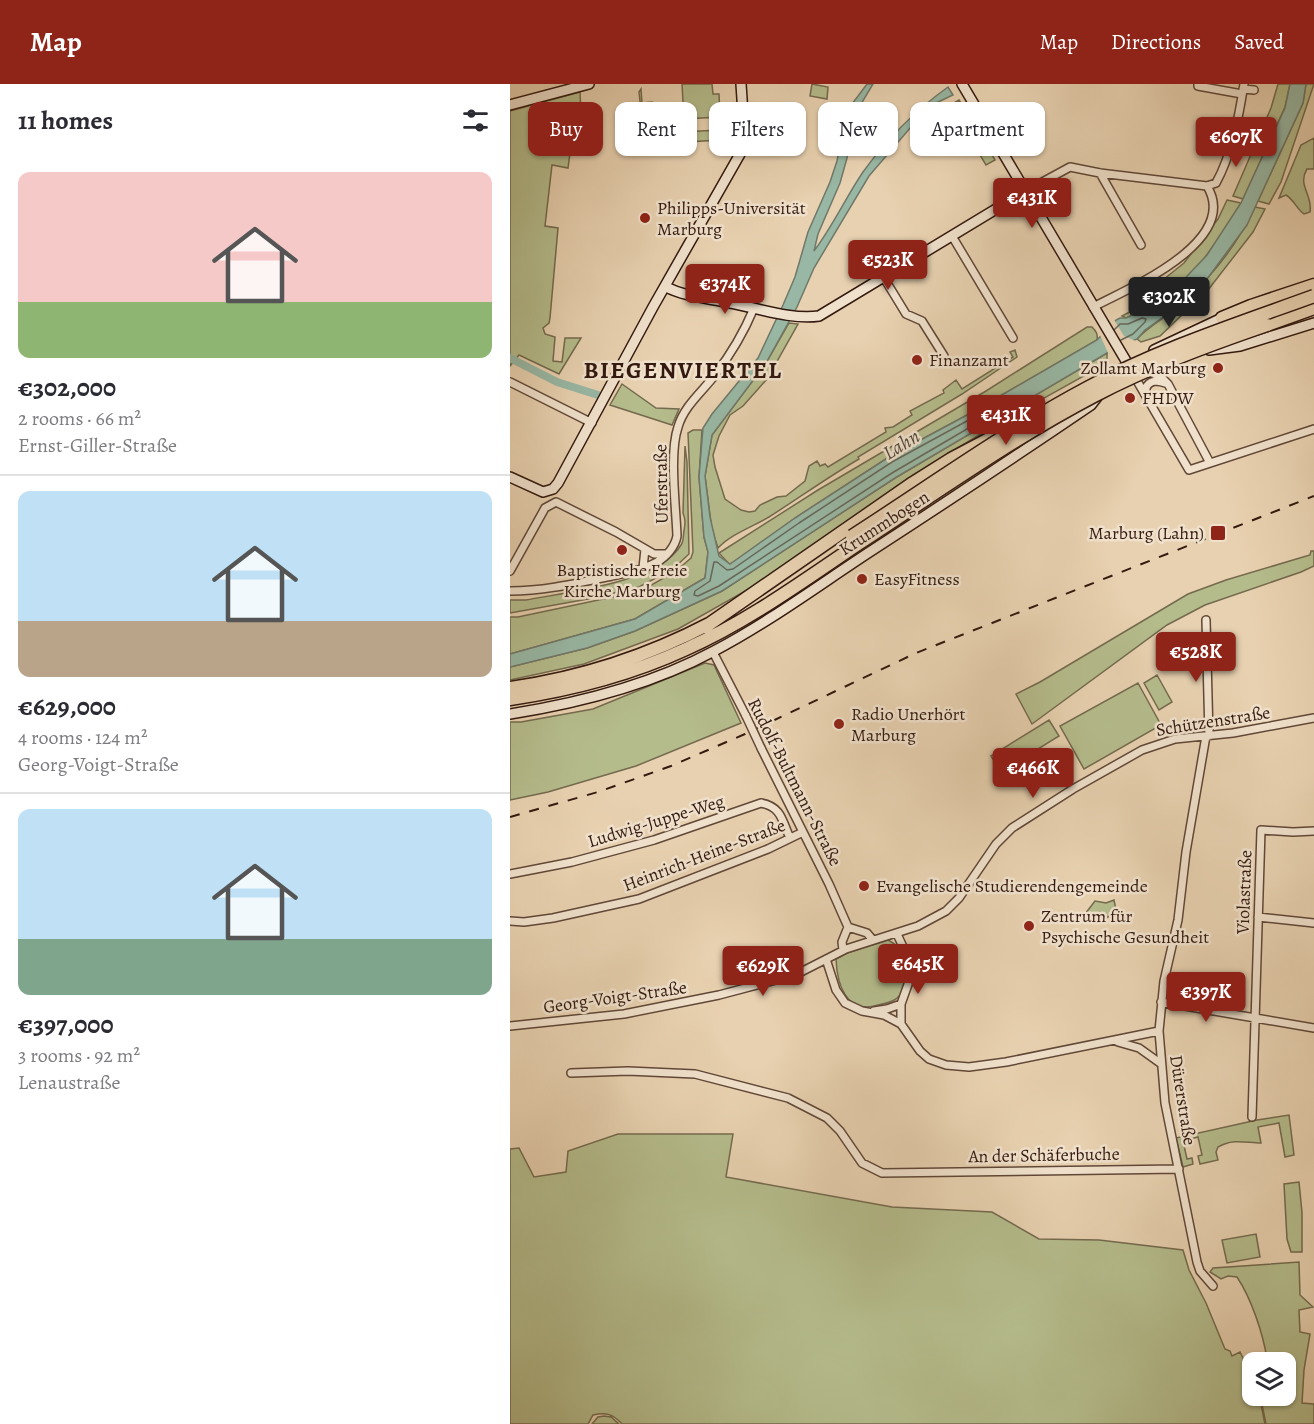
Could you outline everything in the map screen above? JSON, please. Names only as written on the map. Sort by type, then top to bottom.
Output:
[{"type":"highway","points":[[1222,318],[1314,285]]},
{"type":"highway","points":[[510,688],[556,680],[622,662],[705,627],[759,597],[1035,417],[1088,387],[1191,340],[1314,296]]},
{"type":"highway","points":[[853,536],[1097,394],[1195,351],[1314,308]]},
{"type":"highway","points":[[510,699],[598,682],[688,649],[775,599],[933,470],[1021,422],[1094,387]]},
{"type":"main road","points":[[510,105],[590,84]]},
{"type":"main road","points":[[510,477],[538,491],[549,492],[558,483],[742,148],[744,129],[741,84]]},
{"type":"main road","points":[[962,84],[1128,365],[1150,373],[1214,348],[1232,347],[1314,323]]},
{"type":"main road","points":[[666,287],[684,294],[754,308],[812,317],[819,316],[1026,191]]},
{"type":"main road","points":[[1128,365],[1222,318],[1228,319],[1256,336],[1265,338]]},
{"type":"main road","name":"Krummbogen","points":[[1072,418],[1094,387],[1105,376],[1128,365]]},
{"type":"main road","name":"Krummbogen","points":[[510,714],[546,708],[618,690],[713,652],[771,617],[1091,405],[1107,384],[1128,365]]},
{"type":"street","points":[[1198,84],[1198,86],[1254,90]]},
{"type":"street","points":[[1026,191],[1066,168],[1207,186],[1216,183],[1237,123],[1243,89]]},
{"type":"street","points":[[1100,173],[1141,245]]},
{"type":"street","points":[[1094,309],[1165,269],[1186,253],[1212,220],[1213,200],[1207,186]]},
{"type":"street","points":[[952,236],[1013,338]]},
{"type":"street","points":[[884,278],[906,314],[922,321],[944,356]]},
{"type":"street","name":"Uferstraße","points":[[666,554],[675,544],[677,536],[674,454],[678,426],[690,404],[735,347],[754,308]]},
{"type":"street","points":[[1128,365],[1189,471],[1314,429]]},
{"type":"street","points":[[1150,373],[1160,376],[1168,384],[1210,463]]},
{"type":"street","points":[[1146,396],[1146,388],[1150,383],[1158,380],[1168,384]]},
{"type":"street","points":[[510,382],[592,423]]},
{"type":"street","points":[[510,571],[546,508],[554,502],[598,522],[654,554],[666,554]]},
{"type":"street","points":[[644,568],[645,549]]},
{"type":"street","points":[[511,590],[550,589],[644,568],[660,560],[666,554]]},
{"type":"street","name":"Dürerstraße","points":[[1206,620],[1208,736],[1186,852],[1178,920],[1161,1002],[1159,1031],[1165,1103],[1197,1262],[1200,1271],[1213,1286]]},
{"type":"street","name":"Rudolf-Bultmann-Straße","points":[[713,652],[830,884],[848,927]]},
{"type":"street","name":"Schützenstraße","points":[[897,934],[935,918],[955,904],[1001,839],[1028,817],[1142,750],[1167,741],[1314,718]]},
{"type":"street","name":"Ludwig-Juppe-Weg","points":[[510,874],[572,862],[654,840],[760,803],[772,805],[778,811],[790,838]]},
{"type":"street","name":"Violastraße","points":[[1252,1117],[1261,830],[1314,831]]},
{"type":"street","name":"Heinrich-Heine-Straße","points":[[510,921],[524,922],[553,918],[639,899],[803,832]]},
{"type":"street","points":[[1258,917],[1314,923]]},
{"type":"street","points":[[843,950],[842,942],[848,927],[867,933],[872,939]]},
{"type":"street","points":[[901,1024],[901,1004],[910,976],[911,964],[897,934],[872,939],[826,959],[836,990],[845,1003],[862,1011],[884,1015],[901,1024],[920,1051],[934,1061],[969,1067],[1006,1062],[1159,1031]]},
{"type":"street","name":"Georg-Voigt-Straße","points":[[510,1026],[624,1014],[720,995],[795,975],[826,959]]},
{"type":"street","points":[[1161,1002],[1314,1028]]},
{"type":"street","points":[[871,1012],[901,1004]]},
{"type":"street","points":[[1116,1041],[1139,1048],[1160,1063]]},
{"type":"street","name":"An der Schäferbuche","points":[[571,1073],[628,1071],[695,1074],[788,1098],[827,1118],[840,1131],[859,1159],[870,1168],[882,1173],[1179,1168]]},
{"type":"shaded area","points":[[682,84],[712,84],[713,94],[719,94],[719,102],[709,102],[709,118],[697,118],[697,102],[683,102]]},
{"type":"shaded area","points":[[812,84],[828,87],[827,99],[810,96]]},
{"type":"shaded area","points":[[1278,84],[1290,84],[1285,107],[1243,199],[1233,196],[1271,108]]},
{"type":"shaded area","points":[[1306,84],[1314,84],[1281,182],[1269,204],[1258,201],[1303,103]]},
{"type":"shaded area","points":[[641,89],[642,102],[640,102]]},
{"type":"shaded area","points":[[580,92],[580,102],[543,102]]},
{"type":"shaded area","points":[[528,106],[528,156],[570,156],[568,168],[552,165],[545,226],[558,228],[550,318],[549,323],[543,328],[545,334],[555,337],[553,361],[562,362],[565,338],[581,338],[559,374],[519,355],[510,366],[510,111]]},
{"type":"shaded area","points":[[697,131],[709,131],[709,141],[697,141]]},
{"type":"shaded area","points":[[1314,138],[1314,169],[1307,169],[1304,175],[1310,212],[1304,214],[1286,195],[1279,198],[1301,145]]},
{"type":"shaded area","points":[[981,156],[993,156],[995,160],[986,165]]},
{"type":"shaded area","points":[[1227,200],[1241,203],[1213,246],[1191,274],[1179,287],[1152,306],[1126,318],[1122,316],[1152,300],[1153,296],[1149,291],[1184,263],[1218,219]]},
{"type":"shaded area","points":[[1255,207],[1265,209],[1253,232],[1208,290],[1160,336],[1141,342],[1137,339],[1147,329],[1176,309],[1214,271]]},
{"type":"shaded area","points":[[789,323],[798,324],[767,379],[743,406],[730,415],[719,436],[713,455],[725,499],[741,510],[749,512],[755,511],[760,505],[777,497],[786,496],[805,481],[809,466],[817,461],[820,466],[825,464],[828,467],[886,432],[885,428],[893,427],[912,415],[910,411],[944,393],[943,390],[956,380],[962,389],[1013,357],[1010,352],[1015,350],[1017,357],[718,548],[712,530],[705,476],[712,435],[766,363]]},
{"type":"shaded area","points":[[1087,327],[1095,330],[1097,340],[889,457],[795,518],[730,565],[719,553],[818,490],[986,391]]},
{"type":"shaded area","points":[[1107,353],[1107,363],[994,426],[913,475],[770,577],[678,629],[584,664],[510,680],[510,667],[587,648],[635,631],[722,591],[895,478]]},
{"type":"shaded area","points":[[622,384],[656,408],[679,409],[672,425],[610,405]]},
{"type":"shaded area","points":[[693,430],[702,430],[699,477],[704,537],[708,552],[705,578],[635,619],[510,654],[510,617],[641,591],[676,571],[691,558],[693,552],[688,433]]},
{"type":"shaded area","points":[[685,446],[689,554],[673,569],[639,587],[510,613],[510,600],[526,600],[610,584],[633,577],[669,558],[683,542]]},
{"type":"shaded area","points":[[1311,551],[1314,551],[1314,566],[1205,605],[1167,625],[1032,724],[1016,694],[1188,594],[1310,555]]},
{"type":"shaded area","points":[[705,663],[714,665],[741,723],[636,766],[548,792],[510,800],[510,722],[593,709]]},
{"type":"shaded area","points":[[1157,675],[1172,702],[1159,710],[1144,683]]},
{"type":"shaded area","points":[[1138,683],[1161,725],[1084,769],[1060,726]]},
{"type":"shaded area","points":[[1049,720],[1059,736],[1001,772],[991,756]]},
{"type":"shaded area","points":[[1114,900],[1116,910],[1108,917],[1092,920],[1085,914],[1095,901],[1106,903]]},
{"type":"shaded area","points":[[888,940],[901,951],[905,959],[908,976],[906,984],[902,992],[892,1001],[867,1007],[858,1006],[845,995],[841,987],[836,959],[847,953]]},
{"type":"shaded area","points":[[1289,1115],[1294,1155],[1285,1157],[1279,1123],[1258,1127],[1261,1143],[1224,1144],[1218,1147],[1216,1152],[1218,1160],[1200,1164],[1198,1156],[1202,1155],[1198,1137],[1183,1141],[1187,1159],[1192,1158],[1193,1164],[1183,1167],[1176,1138]]},
{"type":"shaded area","points":[[618,1134],[733,1134],[726,1177],[892,1207],[992,1212],[1039,1239],[1099,1240],[1183,1250],[1189,1270],[1225,1349],[1230,1351],[1232,1356],[1240,1352],[1242,1356],[1242,1406],[1261,1406],[1265,1424],[622,1424],[612,1416],[602,1414],[593,1415],[588,1424],[510,1424],[510,1149],[519,1148],[534,1177],[566,1172],[568,1151]]},
{"type":"shaded area","points":[[1299,1182],[1302,1252],[1291,1252],[1287,1239],[1284,1184]]},
{"type":"shaded area","points":[[1256,1234],[1260,1257],[1227,1263],[1222,1240]]},
{"type":"shaded area","points":[[1299,1262],[1300,1295],[1313,1307],[1299,1310],[1300,1332],[1310,1334],[1304,1370],[1302,1403],[1314,1404],[1314,1424],[1266,1424],[1262,1406],[1296,1406],[1296,1352],[1266,1352],[1252,1305],[1237,1277],[1228,1276],[1221,1279],[1210,1272],[1213,1268]]},
{"type":"shaded area","points":[[598,1417],[611,1417],[619,1424],[592,1424]]},
{"type":"water","points":[[867,84],[873,84],[862,102],[854,102]]},
{"type":"water","points":[[1290,84],[1306,84],[1303,103],[1247,225],[1207,279],[1180,305],[1145,330],[1137,339],[1107,353],[895,478],[722,591],[635,631],[587,648],[510,667],[510,654],[635,619],[705,578],[708,552],[704,537],[699,477],[703,428],[758,358],[795,277],[808,232],[838,156],[847,156],[840,183],[818,234],[814,251],[872,160],[875,156],[886,156],[869,176],[814,268],[797,307],[766,363],[712,435],[705,476],[710,517],[719,556],[730,564],[795,518],[889,457],[1097,340],[1116,320],[1153,306],[1172,292],[1207,255],[1241,203],[1285,108]]},
{"type":"water","points":[[948,87],[953,95],[938,102],[928,102]]},
{"type":"water","points":[[910,119],[910,128],[898,142],[898,131]]},
{"type":"pier","points":[[1113,318],[1124,336],[1138,342],[1109,355],[1099,333]]},
{"type":"waterway","points":[[510,358],[557,382],[598,395]]},
{"type":"railway","points":[[510,817],[598,792],[671,766],[745,734],[916,653],[1314,496]]},
{"type":"place","name":"Philipps-Universität Marburg","points":[[645,218]]},
{"type":"place","name":"Finanzamt","points":[[917,360]]},
{"type":"place","name":"Zollamt Marburg","points":[[1218,368]]},
{"type":"place","name":"FHDW","points":[[1130,398]]},
{"type":"place","name":"Marburg (Lahn)","points":[[1218,533]]},
{"type":"place","name":"Baptistische Freie Kirche Marburg","points":[[622,550]]},
{"type":"place","name":"EasyFitness","points":[[862,579]]},
{"type":"place","name":"Radio Unerhört Marburg","points":[[839,724]]},
{"type":"place","name":"Evangelische Studierendengemeinde","points":[[864,886]]},
{"type":"place","name":"Zentrum für Psychische Gesundheit","points":[[1029,926]]},
{"type":"district","name":"BIEGENVIERTEL","points":[[683,370]]},
{"type":"water label","name":"Lahn","points":[[901,444]]}]
